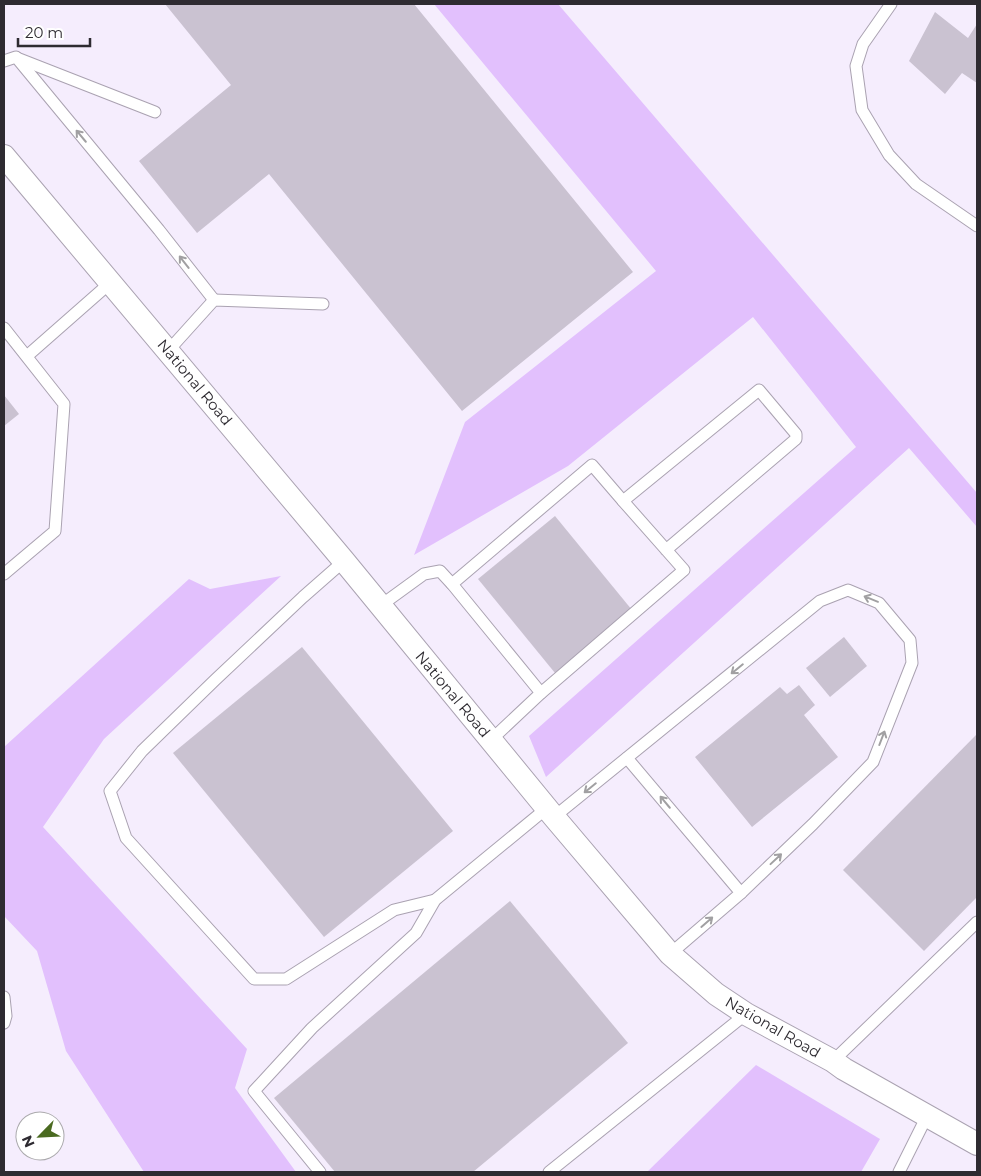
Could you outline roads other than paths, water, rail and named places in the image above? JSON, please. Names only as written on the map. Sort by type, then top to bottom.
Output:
[{"type":"street","name":"National Road","points":[[4,156],[344,561],[550,813],[670,954],[716,994],[746,1014],[833,1061],[977,1144]]},
{"type":"lane","points":[[891,4],[863,44],[856,66],[862,110],[889,155],[916,184],[977,226]]},
{"type":"lane","points":[[16,57],[159,230],[214,300],[323,304]]},
{"type":"lane","points":[[4,61],[16,57],[155,112]]},
{"type":"lane","points":[[27,356],[110,283]]},
{"type":"lane","points":[[168,351],[214,300]]},
{"type":"lane","points":[[4,328],[64,404],[55,531],[4,574]]},
{"type":"lane","points":[[623,501],[759,390],[796,434],[796,439],[666,550]]},
{"type":"lane","points":[[452,584],[592,465],[684,570],[541,693],[490,740]]},
{"type":"lane","points":[[344,561],[302,597],[215,680],[142,752],[110,791],[126,838],[254,979],[286,979],[394,910],[434,900],[627,758],[820,601],[848,590],[879,603],[886,610],[910,640],[912,663],[873,762],[813,824],[741,893],[670,954]]},
{"type":"lane","points":[[380,606],[424,574],[440,571],[541,693]]},
{"type":"lane","points":[[627,758],[741,893]]},
{"type":"lane","points":[[320,1172],[254,1091],[312,1028],[416,933],[434,900]]},
{"type":"lane","points":[[833,1061],[977,922]]},
{"type":"lane","points":[[4,997],[6,1016],[4,1023]]},
{"type":"lane","points":[[549,1172],[746,1014]]},
{"type":"lane","points":[[899,1172],[927,1116]]}]
